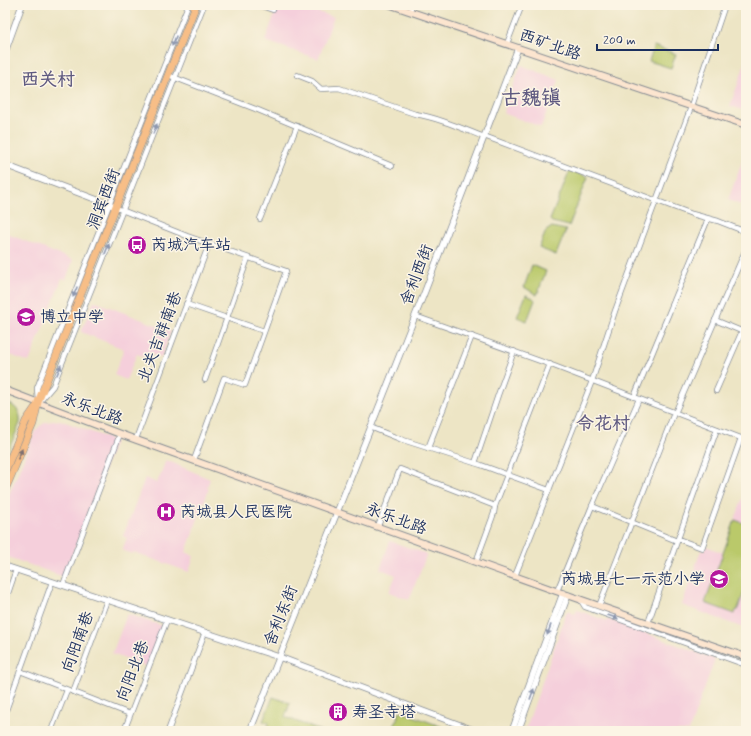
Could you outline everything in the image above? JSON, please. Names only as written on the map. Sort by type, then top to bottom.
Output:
[{"type":"main road","name":"洞宾西街","points":[[38,402],[116,207],[172,76],[196,5]]},
{"type":"main road","name":"西矿北路","points":[[391,5],[746,122]]},
{"type":"main road","name":"西矿北路","points":[[403,5],[411,6],[746,125]]},
{"type":"main road","name":"永乐北路","points":[[5,390],[120,434],[599,606],[746,657]]},
{"type":"main road","points":[[5,471],[26,421],[38,402]]},
{"type":"main road","points":[[5,490],[33,424],[38,402]]},
{"type":"street","points":[[5,52],[22,5]]},
{"type":"street","points":[[116,207],[188,5]]},
{"type":"street","points":[[204,5],[172,76],[392,166]]},
{"type":"street","points":[[259,5],[273,10]]},
{"type":"street","points":[[508,41],[522,5]]},
{"type":"street","points":[[516,576],[601,358],[615,311],[691,105],[725,5]]},
{"type":"street","name":"舍利西街","points":[[337,511],[415,316],[518,48]]},
{"type":"street","points":[[297,75],[312,81],[321,89],[339,88],[415,114],[428,116],[446,122],[656,201],[746,232]]},
{"type":"street","points":[[260,219],[297,126]]},
{"type":"street","points":[[5,165],[209,244],[286,271],[245,385],[224,378],[194,460]]},
{"type":"street","points":[[634,397],[708,219]]},
{"type":"street","name":"北关吉祥南巷","points":[[136,439],[209,244]]},
{"type":"street","points":[[599,606],[675,413],[746,249]]},
{"type":"street","points":[[205,380],[248,258]]},
{"type":"street","points":[[186,304],[264,332]]},
{"type":"street","points":[[415,316],[550,364],[743,439],[702,548],[677,540],[592,506]]},
{"type":"street","points":[[715,320],[744,332]]},
{"type":"street","points":[[716,391],[744,332],[746,322]]},
{"type":"street","points":[[428,448],[472,336]]},
{"type":"street","points":[[476,463],[514,351]]},
{"type":"street","points":[[476,562],[494,513],[495,506],[550,364]]},
{"type":"street","points":[[518,731],[592,506],[639,399]]},
{"type":"street","points":[[370,427],[428,448],[476,463],[549,490]]},
{"type":"street","points":[[648,623],[717,429]]},
{"type":"street","points":[[63,585],[120,434]]},
{"type":"street","points":[[378,526],[400,469],[495,506]]},
{"type":"street","name":"舍利东街","points":[[250,731],[337,511]]},
{"type":"street","points":[[5,566],[279,657],[476,731]]},
{"type":"street","points":[[5,602],[16,570]]},
{"type":"street","points":[[5,713],[52,582]]},
{"type":"street","points":[[512,731],[563,593]]},
{"type":"street","points":[[580,599],[585,607],[746,665]]},
{"type":"street","name":"向阳南巷","points":[[74,692],[107,600]]},
{"type":"street","name":"向阳北巷","points":[[124,731],[167,620]]},
{"type":"street","points":[[168,731],[206,632]]},
{"type":"street","points":[[20,671],[130,714]]},
{"type":"street","points":[[51,731],[67,690]]},
{"type":"shaded area","points":[[278,5],[321,5],[318,12],[334,17],[318,59],[265,41]]},
{"type":"shaded area","points":[[746,61],[746,111],[730,106]]},
{"type":"shaded area","points":[[521,65],[559,80],[541,127],[503,113]]},
{"type":"shaded area","points":[[746,151],[746,207],[728,200]]},
{"type":"shaded area","name":"博立中学","points":[[5,233],[73,260],[66,280],[62,279],[29,362],[5,353]]},
{"type":"shaded area","points":[[94,301],[171,331],[161,358],[152,354],[150,359],[137,354],[126,380],[114,375],[124,349],[81,332]]},
{"type":"shaded area","points":[[60,420],[115,441],[64,577],[5,556],[5,504],[35,431],[46,422]]},
{"type":"shaded area","name":"芮城县人民医院","points":[[166,460],[210,479],[207,487],[209,488],[186,552],[194,556],[189,572],[133,552],[132,554],[122,550],[127,538],[123,536],[145,478],[157,483]]},
{"type":"shaded area","name":"芮城县七一示范小学","points":[[746,489],[746,629],[682,605],[701,550],[704,551],[706,546],[723,553]]},
{"type":"shaded area","points":[[390,541],[427,554],[409,600],[389,592],[396,575],[380,569]]},
{"type":"shaded area","points":[[577,610],[607,621],[608,619],[715,659],[689,731],[525,731],[567,611],[575,614]]},
{"type":"shaded area","points":[[127,614],[163,626],[147,667],[112,654]]},
{"type":"green space","points":[[654,46],[676,54],[671,68],[649,61]]},
{"type":"green space","points":[[570,170],[588,177],[569,226],[552,222],[550,220]]},
{"type":"green space","points":[[552,227],[566,230],[556,255],[539,248],[546,231]]},
{"type":"green space","points":[[532,265],[546,271],[537,295],[524,287]]},
{"type":"green space","points":[[526,295],[535,300],[527,321],[517,317]]},
{"type":"green space","points":[[5,402],[12,405],[19,412],[20,423],[5,459]]},
{"type":"green space","points":[[735,520],[746,524],[746,587],[735,614],[705,603]]},
{"type":"green space","points":[[273,697],[290,703],[285,717],[321,731],[266,731],[269,723],[263,721]]},
{"type":"green space","points":[[400,711],[453,731],[392,731]]},
{"type":"place","name":"芮城汽车站","points":[[137,245]]},
{"type":"place","name":"博立中学","points":[[26,317]]},
{"type":"place","name":"芮城县人民医院","points":[[166,512]]},
{"type":"place","name":"芮城县七一示范小学","points":[[719,579]]},
{"type":"place","name":"寿圣寺塔","points":[[338,712]]},
{"type":"district","name":"西关村","points":[[48,80]]},
{"type":"district","name":"古魏镇","points":[[531,98]]},
{"type":"district","name":"令花村","points":[[603,424]]}]
